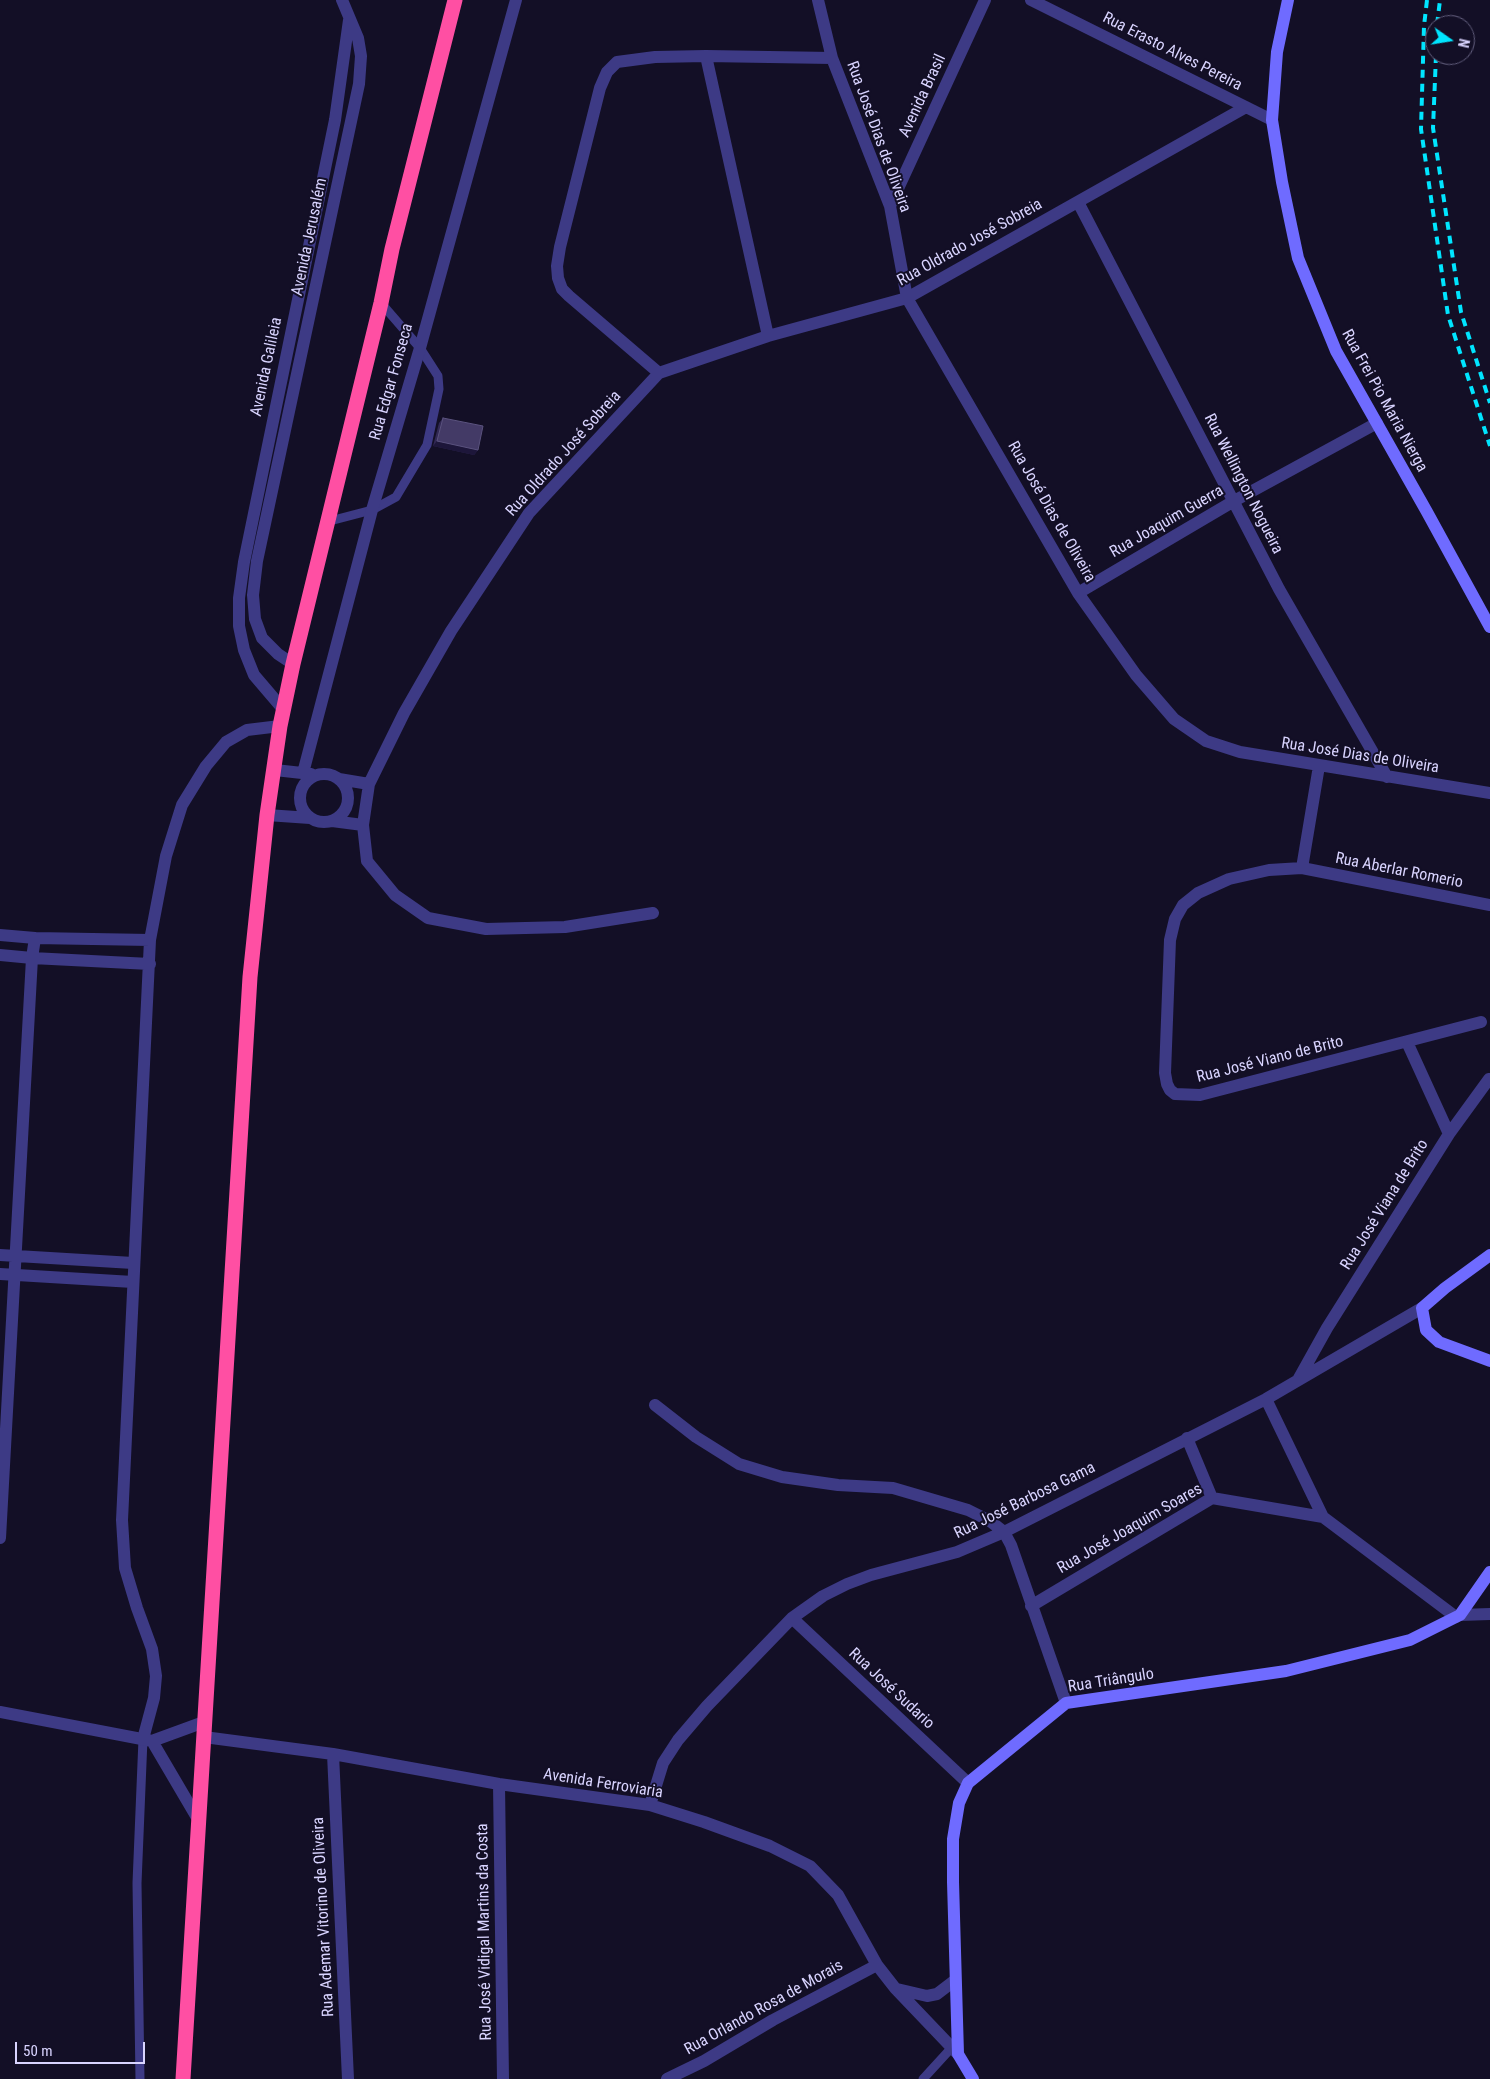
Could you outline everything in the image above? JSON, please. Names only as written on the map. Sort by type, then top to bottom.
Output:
[{"type":"highway","points":[[183,2079],[250,977],[267,815],[280,726],[293,664],[326,522],[381,303],[392,249],[455,0]]},
{"type":"street","name":"Avenida Jerusalém","points":[[293,664],[278,654],[262,638],[255,619],[253,594],[257,561],[359,84],[360,56],[358,38],[342,0]]},
{"type":"street","name":"Rua Edgar Fonseca","points":[[303,773],[372,510],[420,348],[516,0]]},
{"type":"street","name":"Rua José Dias de Oliveira","points":[[818,0],[832,58],[890,206],[907,298],[1078,593],[1136,675],[1174,719],[1206,741],[1240,752],[1490,793]]},
{"type":"street","name":"Avenida Brasil","points":[[890,206],[985,0]]},
{"type":"street","name":"Rua Erasto Alves Pereira","points":[[1031,0],[1272,120]]},
{"type":"street","name":"Rua Frei Pio Maria Nierga","points":[[1288,0],[1278,52],[1272,120],[1282,182],[1298,258],[1336,351],[1490,627]]},
{"type":"street","name":"Avenida Galileia","points":[[283,710],[254,675],[247,658],[238,626],[239,598],[244,562],[335,120],[349,20]]},
{"type":"street","points":[[659,373],[562,289],[558,278],[557,266],[600,88],[607,72],[618,62],[634,58],[706,56],[832,58]]},
{"type":"street","points":[[706,56],[768,336]]},
{"type":"street","name":"Rua Oldrado José Sobreia","points":[[653,913],[565,927],[486,929],[428,918],[395,895],[367,861],[363,825],[369,784],[404,713],[451,631],[529,513],[659,373],[768,336],[907,298],[1246,107]]},
{"type":"street","name":"Rua Wellington Nogueira","points":[[1078,202],[1279,589],[1388,777]]},
{"type":"street","name":"Rua Joaquim Guerra","points":[[1078,593],[1234,501],[1377,423]]},
{"type":"street","points":[[199,1821],[147,1740],[156,1676],[152,1649],[125,1568],[122,1520],[150,940],[166,856],[182,805],[206,766],[226,742],[247,730],[280,726]]},
{"type":"street","points":[[1302,868],[1319,766]]},
{"type":"street","points":[[274,770],[332,775],[339,780],[344,786],[347,802],[339,816],[332,821]]},
{"type":"street","points":[[316,775],[304,784],[300,799],[304,813],[317,821],[363,825]]},
{"type":"street","points":[[339,780],[369,784]]},
{"type":"street","points":[[267,815],[310,818]]},
{"type":"street","name":"Rua Aberlar Romerio","points":[[1302,868],[1490,905]]},
{"type":"street","name":"Rua José Viano de Brito","points":[[1302,868],[1269,870],[1229,879],[1198,893],[1183,905],[1175,919],[1170,940],[1165,1072],[1170,1090],[1175,1094],[1200,1095],[1407,1042]]},
{"type":"street","points":[[0,935],[35,938],[150,940]]},
{"type":"street","points":[[0,1538],[32,958],[35,938]]},
{"type":"street","points":[[0,955],[150,964]]},
{"type":"street","points":[[1407,1042],[1481,1022]]},
{"type":"street","name":"Rua José Viana de Brito","points":[[1298,1381],[1337,1311],[1449,1134],[1407,1042]]},
{"type":"street","points":[[1449,1134],[1488,1079]]},
{"type":"street","points":[[0,1255],[133,1263]]},
{"type":"street","name":"Rua José Barbosa Gama","points":[[650,1805],[664,1763],[678,1740],[707,1706],[792,1618],[823,1596],[846,1584],[957,1552],[1004,1532],[1266,1399],[1422,1308],[1445,1288],[1490,1255]]},
{"type":"street","points":[[0,1274],[133,1282]]},
{"type":"street","points":[[1422,1308],[1426,1330],[1439,1342],[1461,1352],[1490,1361]]},
{"type":"street","points":[[1266,1399],[1323,1517]]},
{"type":"street","points":[[655,1405],[696,1437],[739,1464],[782,1477],[838,1485],[902,1490],[968,1510],[990,1521],[1004,1532],[1011,1545],[1066,1702]]},
{"type":"street","points":[[1187,1438],[1212,1498]]},
{"type":"street","name":"Rua José Joaquim Soares","points":[[1031,1606],[1212,1498],[1323,1517],[1458,1616]]},
{"type":"street","points":[[1458,1616],[1490,1572]]},
{"type":"street","points":[[1458,1616],[1490,1614]]},
{"type":"street","name":"Rua Triângulo","points":[[968,1783],[1066,1702],[1286,1671],[1410,1640],[1458,1616]]},
{"type":"street","name":"Rua José Sudario","points":[[792,1618],[968,1783]]},
{"type":"street","points":[[0,1712],[147,1740],[204,1729]]},
{"type":"street","name":"Avenida Ferroviaria","points":[[204,1729],[500,1784],[650,1805],[770,1846],[810,1866],[838,1895],[877,1965],[895,1988],[956,2048],[973,2079]]},
{"type":"street","name":"Rua Ademar Vitorino de Oliveira","points":[[333,1754],[348,2079]]},
{"type":"street","points":[[956,2048],[953,1839],[960,1803],[968,1783]]},
{"type":"street","name":"Rua José Vidigal Martins da Costa","points":[[500,1784],[503,2079]]},
{"type":"street","name":"Rua Orlando Rosa de Morais","points":[[666,2079],[704,2061],[773,2020],[877,1965]]},
{"type":"street","points":[[895,1988],[927,1996],[936,1994],[954,1981]]},
{"type":"lane","points":[[326,522],[372,510],[396,497],[427,446],[438,389],[438,376],[420,348],[381,303]]},
{"type":"lane","points":[[140,2079],[137,1884],[147,1740]]},
{"type":"lane","points":[[923,2079],[956,2048]]},
{"type":"building","points":[[443,418],[483,426],[478,450],[437,441]]},
{"type":"railway","points":[[1427,0],[1424,26],[1421,129],[1448,315],[1490,446]]},
{"type":"railway","points":[[1438,15],[1440,0]]},
{"type":"railway","points":[[1436,65],[1433,128],[1461,312],[1490,403]]}]
